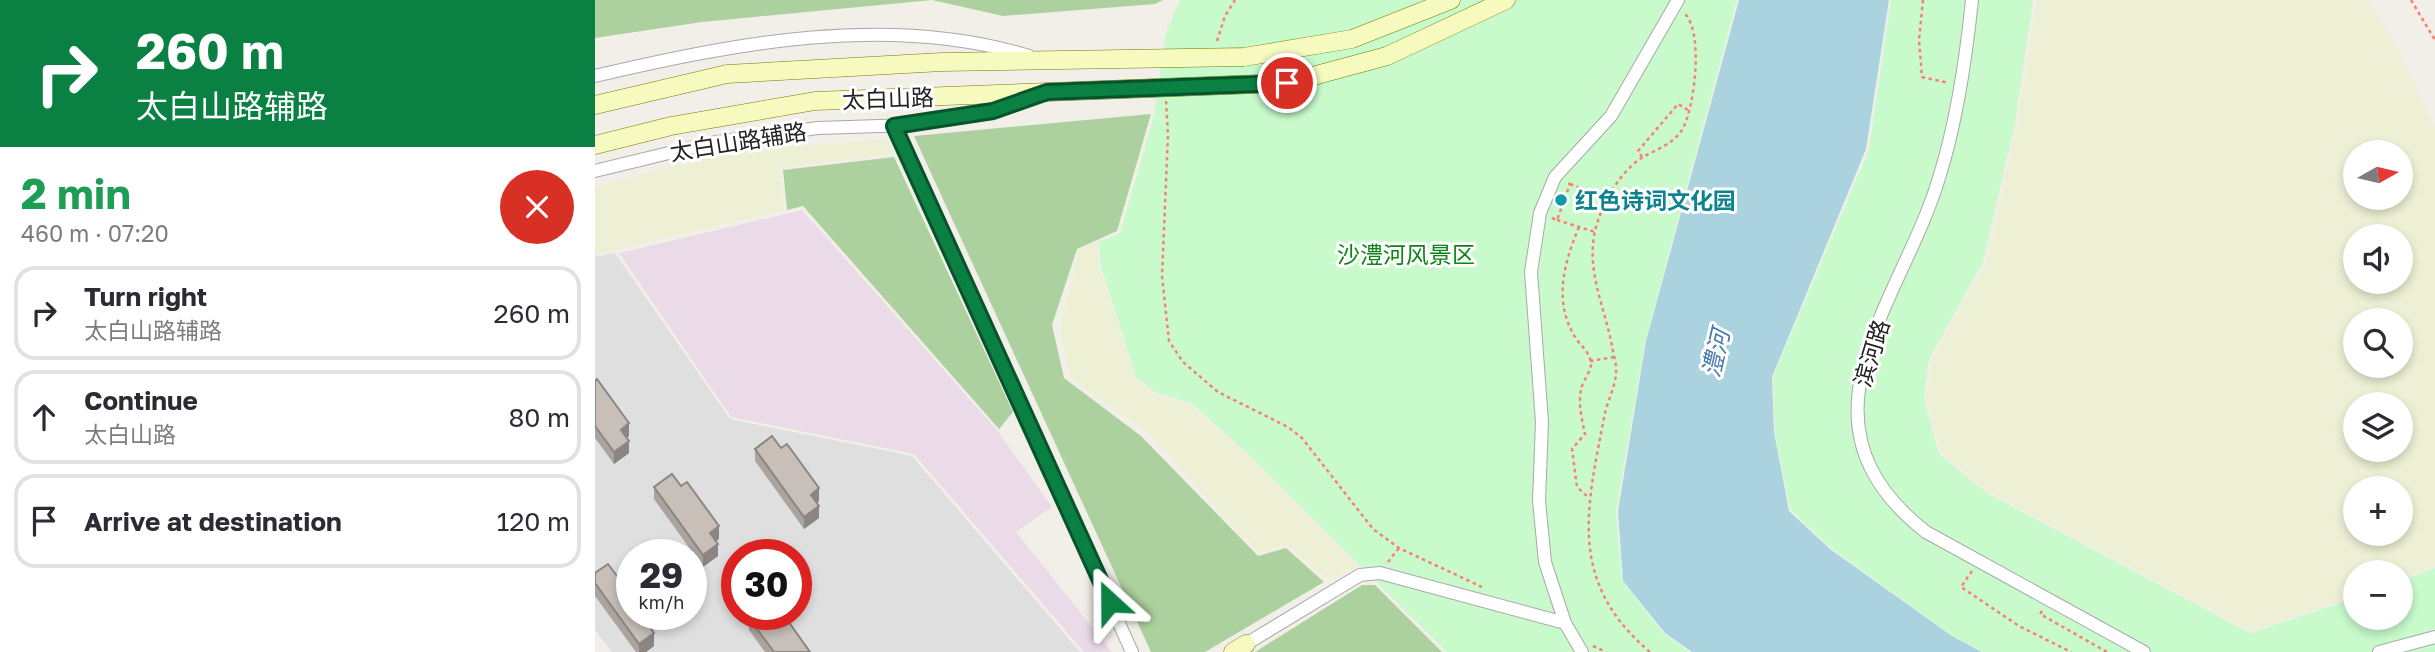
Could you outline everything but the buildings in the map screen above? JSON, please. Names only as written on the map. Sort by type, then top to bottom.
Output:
[{"type":"main road","name":"太白山路","points":[[595,105],[727,74],[942,62],[1244,57],[1352,39],[1451,0]]},
{"type":"main road","name":"太白山路","points":[[595,145],[671,126],[815,101],[1299,79],[1387,56],[1506,0]]},
{"type":"street","name":"滨河路","points":[[1972,0],[1959,85],[1940,176],[1919,237],[1870,341],[1858,384],[1856,412],[1863,447],[1884,490],[1902,513],[1926,532],[2144,652]]},
{"type":"street","points":[[1582,652],[1565,623],[1545,562],[1539,501],[1542,422],[1531,272],[1539,213],[1555,177],[1611,116],[1676,3]]},
{"type":"street","points":[[595,76],[703,51],[830,36],[907,35],[975,42],[1043,60]]},
{"type":"street","name":"太白山路辅路","points":[[595,171],[710,143],[818,128],[894,126],[993,111],[1047,92]]},
{"type":"street","points":[[894,126],[1132,652]]},
{"type":"street","points":[[1240,648],[1360,575],[1380,573],[1565,623]]},
{"type":"street","points":[[2379,652],[2435,637]]},
{"type":"path","points":[[1212,58],[1225,16],[1235,0]]},
{"type":"path","points":[[1923,0],[1919,40],[1922,77],[1959,85]]},
{"type":"path","points":[[2411,0],[2435,40]]},
{"type":"path","points":[[1650,652],[1620,621],[1591,569],[1587,517],[1607,403],[1616,372],[1594,282],[1595,232],[1608,198],[1629,169],[1642,158],[1660,150],[1682,131],[1695,90],[1694,30],[1689,18],[1676,3]]},
{"type":"path","points":[[1165,87],[1168,135],[1161,276],[1169,341],[1183,362],[1218,392],[1289,427],[1302,438],[1373,530],[1399,548],[1468,578],[1493,595],[1499,605]]},
{"type":"path","points":[[1642,158],[1638,151],[1678,104],[1688,111]]},
{"type":"path","points":[[1570,184],[1608,198]]},
{"type":"path","points":[[1556,220],[1595,232]]},
{"type":"path","points":[[1579,227],[1567,254],[1561,289],[1574,336],[1588,353],[1591,366],[1581,390],[1581,418],[1585,433],[1572,449],[1577,487],[1590,499]]},
{"type":"path","points":[[1590,361],[1614,357]]},
{"type":"path","points":[[1380,573],[1399,548]]},
{"type":"path","points":[[1979,561],[1962,587],[2019,626],[2071,652]]},
{"type":"path","points":[[2042,611],[2040,614],[2107,652]]},
{"type":"shaded area","points":[[802,210],[996,429],[1052,507],[1016,532],[1112,652],[1084,652],[914,454],[731,417],[619,253]]},
{"type":"shaded area","points":[[615,253],[730,419],[912,456],[1080,652],[612,652],[595,630],[595,257]]},
{"type":"green space","points":[[595,0],[932,0],[702,22],[595,38]]},
{"type":"green space","points":[[932,0],[1163,0],[1155,4],[1003,16]]},
{"type":"green space","name":"沙澧河风景区","points":[[1180,0],[1737,0],[1645,342],[1616,511],[1622,581],[1664,634],[1690,652],[1447,652],[1249,455],[1191,403],[1154,392],[1136,377],[1101,267],[1099,242],[1120,233],[1154,115],[1166,33]]},
{"type":"green space","points":[[1891,0],[2033,0],[2015,123],[1983,262],[1929,359],[1924,400],[1939,454],[1987,493],[2250,633],[2343,602],[2343,630],[2413,630],[2413,576],[2435,568],[2435,652],[1984,652],[1953,636],[1831,548],[1790,509],[1775,433],[1773,377],[1869,149]]},
{"type":"green space","points":[[2037,0],[2368,0],[2395,44],[2435,128],[2435,566],[2413,574],[2413,560],[2343,560],[2343,599],[2251,631],[1989,492],[1941,453],[1926,399],[1932,359],[1987,261],[2017,123]]},
{"type":"green space","points":[[1151,114],[1117,231],[1077,249],[1052,325],[1064,378],[1141,436],[1258,556],[1286,548],[1324,582],[1205,652],[1151,652],[914,136]]},
{"type":"green space","points":[[887,139],[894,154],[779,168],[785,210],[595,254],[595,187],[724,152]]},
{"type":"green space","points":[[894,157],[1013,412],[999,429],[803,206],[787,210],[783,170]]},
{"type":"green space","points":[[1096,242],[1099,267],[1135,378],[1153,394],[1190,405],[1248,456],[1357,567],[1328,580],[1287,545],[1259,553],[1148,433],[1070,377],[1060,331],[1079,250]]},
{"type":"green space","points":[[1362,585],[1375,585],[1442,652],[1255,652]]},
{"type":"water","name":"澧河","points":[[1739,0],[1889,0],[1866,149],[1772,377],[1774,432],[1789,511],[1830,549],[1952,636],[1982,652],[1692,652],[1665,633],[1623,581],[1618,511],[1646,341]]},
{"type":"place","name":"红色诗词文化园","points":[[1561,200]]},
{"type":"route","points":[[1110,602],[894,126],[993,111],[1047,92],[1287,83]]}]
